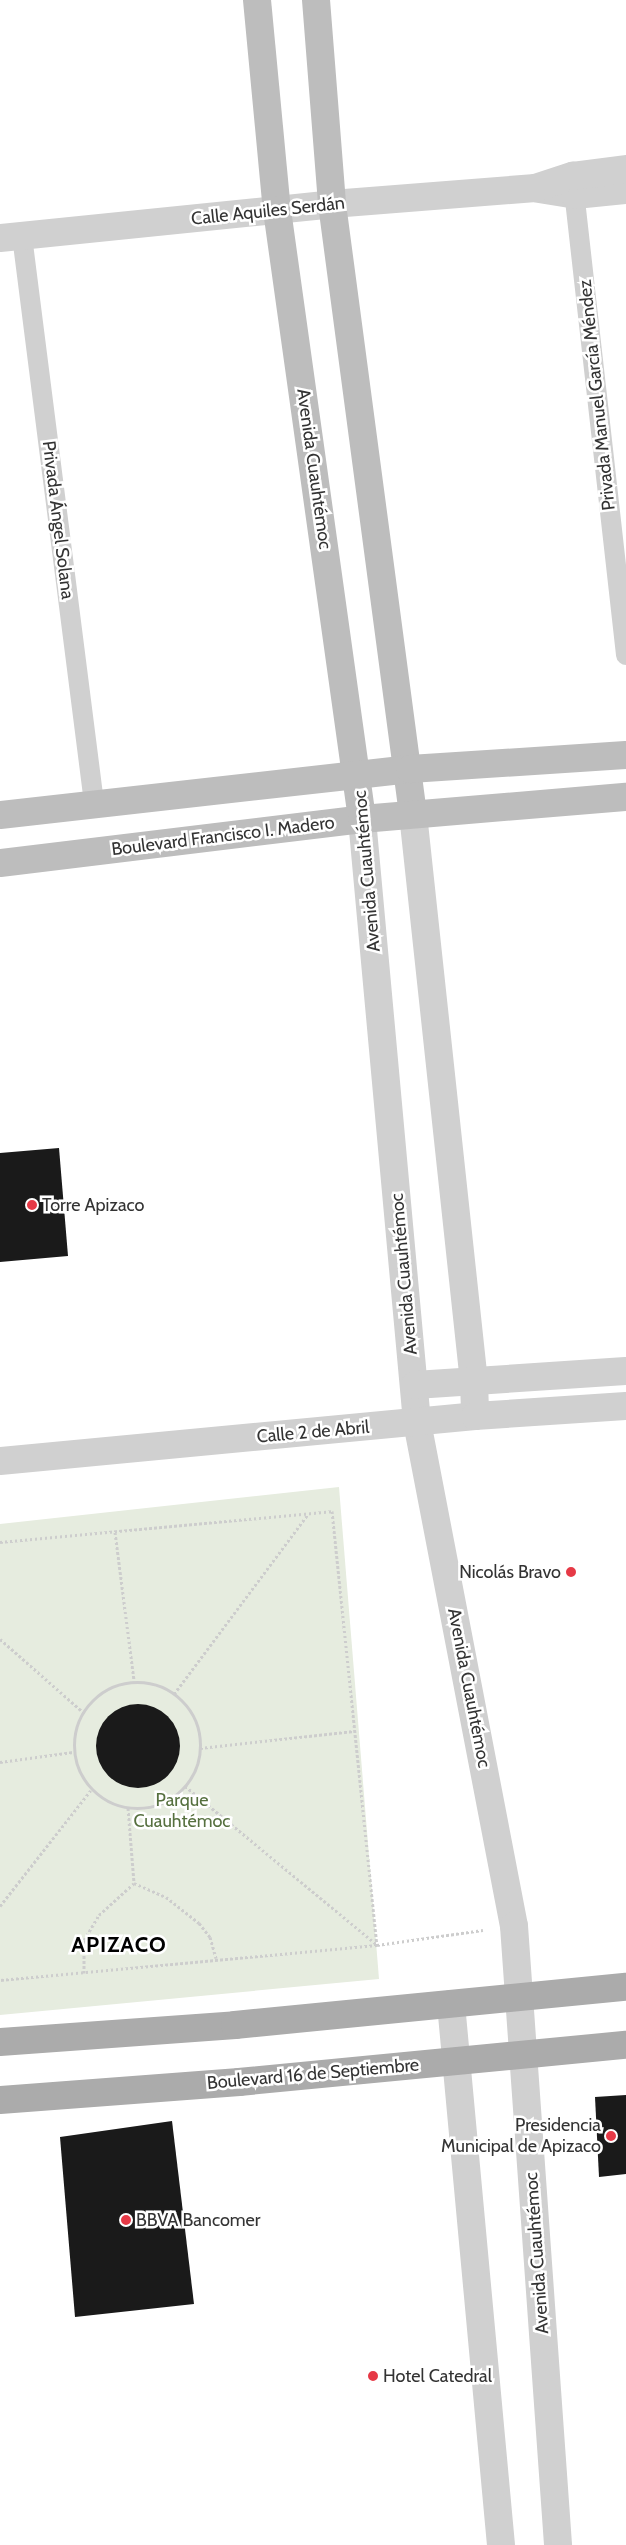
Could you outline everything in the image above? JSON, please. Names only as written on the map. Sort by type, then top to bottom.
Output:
[{"type":"main road","name":"Avenida Cuauhtémoc","points":[[257,0],[277,210],[358,775],[362,819]]},
{"type":"main road","points":[[316,0],[332,204],[410,770],[413,814]]},
{"type":"main road","points":[[0,815],[94,803],[410,770],[626,755]]},
{"type":"main road","name":"Boulevard Francisco I. Madero","points":[[0,863],[362,819],[626,798]]},
{"type":"main road","points":[[0,2042],[235,2025],[451,2004],[518,2000],[626,1987]]},
{"type":"main road","name":"Boulevard 16 de Septiembre","points":[[0,2100],[239,2082],[626,2044]]},
{"type":"street","name":"Calle Aquiles Serdán","points":[[574,186],[626,169]]},
{"type":"street","name":"Calle Aquiles Serdán","points":[[11,237],[332,204],[535,188],[574,186],[626,190]]},
{"type":"street","points":[[413,814],[474,1382],[475,1416]]},
{"type":"street","name":"Avenida Cuauhtémoc","points":[[362,819],[417,1422],[514,1926],[558,2545]]},
{"type":"street","points":[[415,1385],[626,1372]]},
{"type":"street","name":"Calle 2 de Abril","points":[[0,1461],[475,1416],[626,1406]]},
{"type":"street","points":[[451,2004],[500,2545]]},
{"type":"lane","name":"Privada Manuel García Méndez","points":[[574,186],[626,655]]},
{"type":"lane","name":"Privada Ángel Solana","points":[[11,237],[94,803]]},
{"type":"path","points":[[0,1542],[332,1511],[376,1945]]},
{"type":"path","points":[[174,1694],[308,1514]]},
{"type":"path","points":[[115,1532],[134,1682]]},
{"type":"path","points":[[0,1639],[83,1712]]},
{"type":"path","points":[[134,1682],[155,1684],[174,1694],[188,1708],[195,1721],[200,1748],[196,1768],[185,1786],[169,1800],[149,1807],[128,1808],[108,1802],[91,1790],[79,1772],[73,1752],[74,1731],[83,1712],[96,1696],[114,1686],[134,1682]]},
{"type":"path","points":[[200,1748],[354,1731]]},
{"type":"path","points":[[0,1762],[73,1752]]},
{"type":"path","points":[[185,1786],[376,1945]]},
{"type":"path","points":[[0,1906],[91,1790]]},
{"type":"path","points":[[128,1808],[134,1883]]},
{"type":"path","points":[[134,1883],[166,1898],[199,1923],[210,1938],[216,1958]]},
{"type":"path","points":[[84,1973],[84,1940],[99,1915],[134,1883]]},
{"type":"path","points":[[0,1980],[84,1973],[216,1958],[376,1945],[514,1926]]},
{"type":"green space","name":"Parque Cuauhtémoc","points":[[339,1487],[379,1979],[0,2015],[0,1524]]},
{"type":"building","name":"Torre Apizaco","points":[[59,1148],[68,1256],[0,1262],[0,1153]]},
{"type":"building","points":[[138,1704],[154,1707],[173,1723],[177,1730],[180,1746],[177,1762],[161,1781],[154,1785],[138,1788],[122,1785],[103,1769],[99,1762],[96,1746],[99,1730],[115,1711],[122,1707]]},
{"type":"building","name":"Presidencia Municipal de Apizaco","points":[[626,2095],[626,2174],[599,2177],[595,2097]]},
{"type":"building","name":"BBVA Bancomer","points":[[172,2121],[194,2304],[75,2317],[60,2137]]},
{"type":"place","name":"Torre Apizaco","points":[[32,1205]]},
{"type":"place","name":"Nicolás Bravo","points":[[571,1572]]},
{"type":"place","name":"Presidencia Municipal de Apizaco","points":[[611,2136]]},
{"type":"place","name":"BBVA Bancomer","points":[[126,2220]]},
{"type":"place","name":"Hotel Catedral","points":[[373,2376]]},
{"type":"district","name":"APIZACO","points":[[119,1945]]}]
